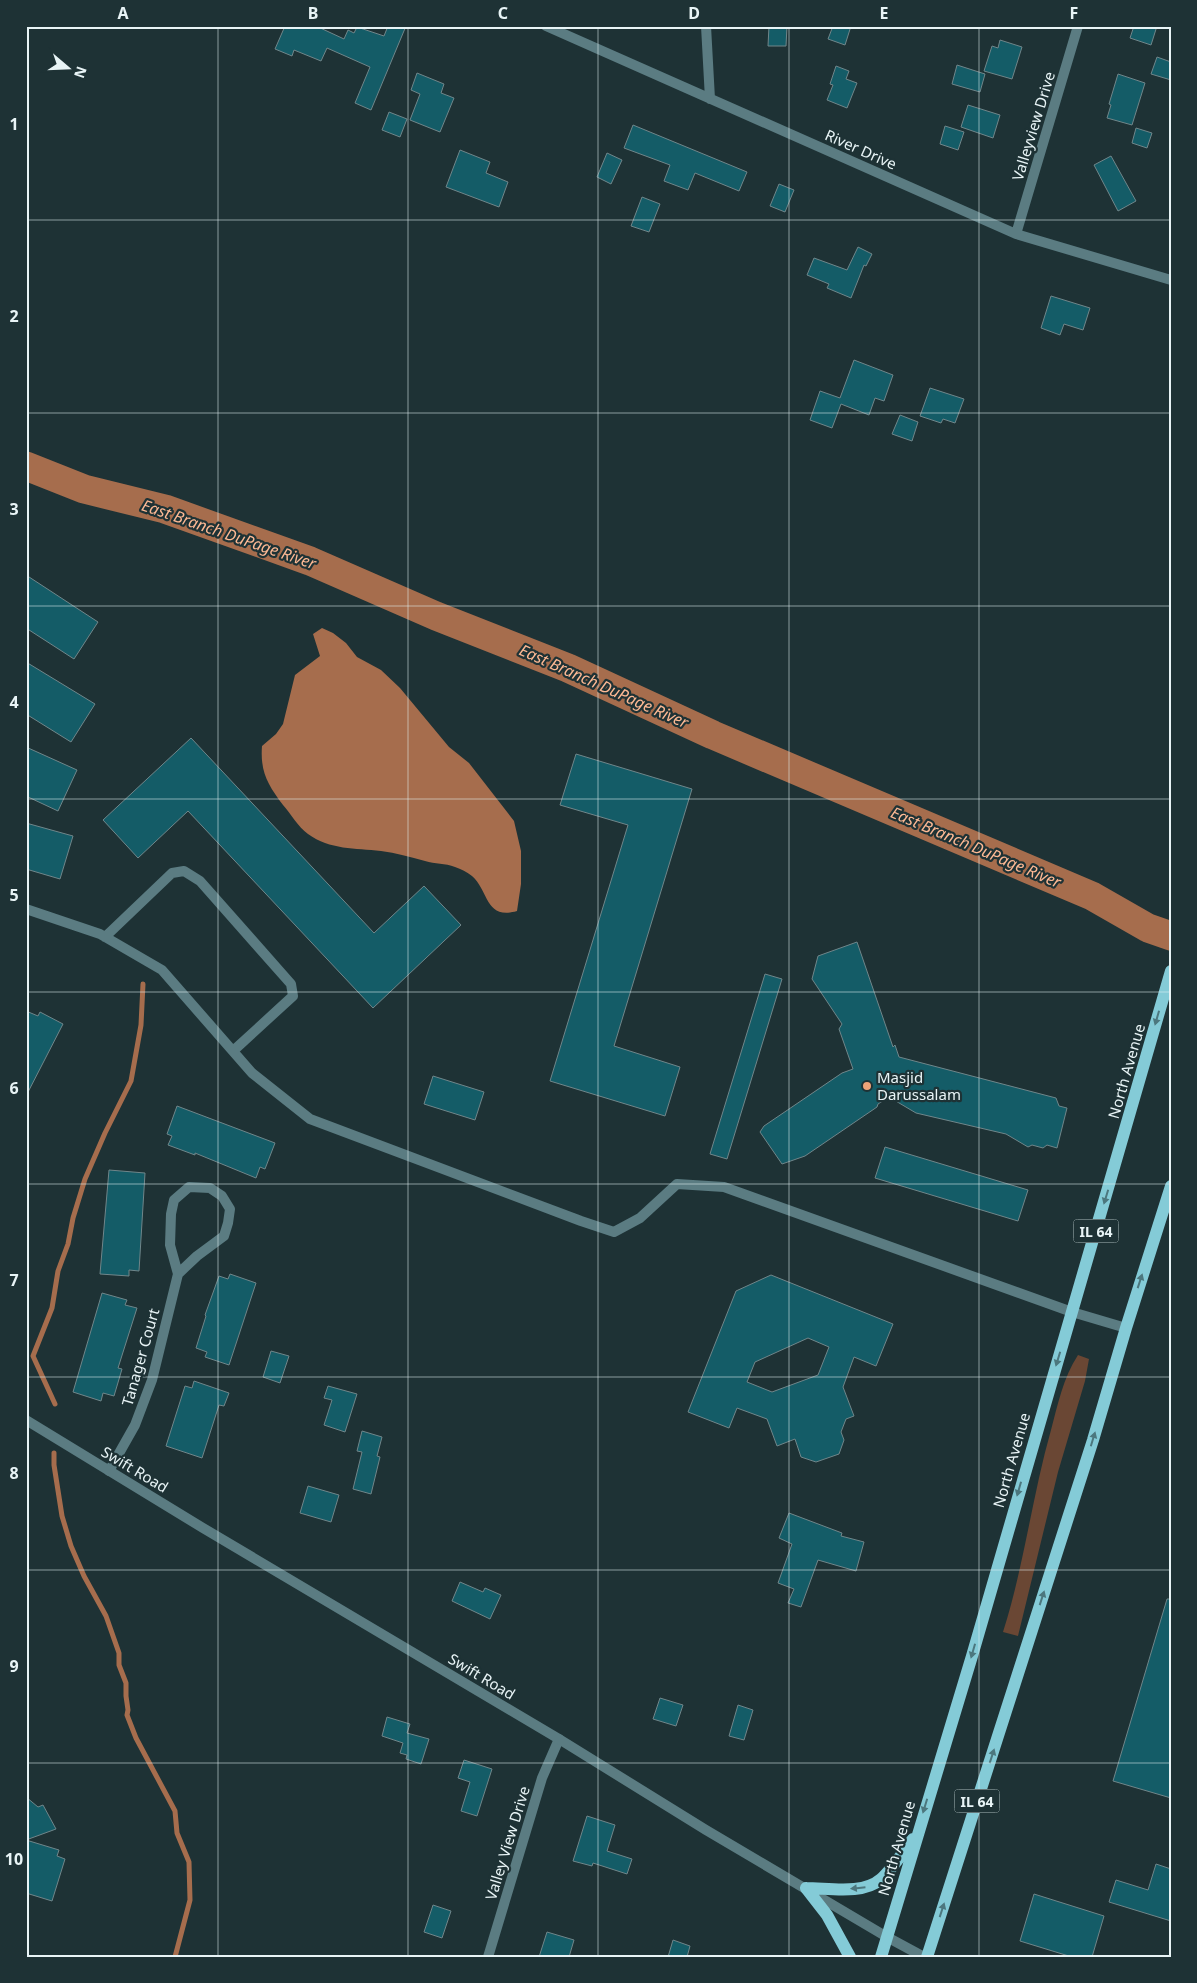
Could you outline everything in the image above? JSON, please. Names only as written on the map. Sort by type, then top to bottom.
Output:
[{"type":"main road","name":"North Avenue","points":[[881,1957],[972,1656],[1171,971]]},
{"type":"main road","name":"IL 64","points":[[925,1957],[1092,1440],[1171,1186]]},
{"type":"main road","points":[[806,1888],[855,1889],[869,1886],[882,1878],[917,1833]]},
{"type":"main road","points":[[806,1888],[827,1915],[850,1957]]},
{"type":"street","name":"River Drive","points":[[546,26],[1016,234],[1171,280]]},
{"type":"street","points":[[706,26],[710,99]]},
{"type":"street","name":"Valleyview Drive","points":[[1016,234],[1078,26]]},
{"type":"street","points":[[105,937],[172,873],[184,870],[200,881],[291,984],[293,996],[233,1051]]},
{"type":"street","points":[[26,909],[105,937],[162,970],[252,1072],[310,1119],[614,1232],[640,1218],[677,1184],[724,1187],[1072,1312],[1126,1328]]},
{"type":"street","name":"Tanager Court","points":[[109,1471],[136,1425],[152,1380],[178,1274],[170,1244],[171,1214],[174,1200],[188,1187],[210,1188],[222,1196],[230,1208],[224,1236],[197,1256],[178,1274]]},
{"type":"street","name":"Swift Road","points":[[26,1420],[559,1739],[684,1817],[887,1937],[925,1957]]},
{"type":"street","name":"Valley View Drive","points":[[488,1957],[542,1778],[559,1739]]},
{"type":"shaded area","points":[[322,628],[333,633],[346,643],[357,657],[381,670],[400,688],[449,747],[469,763],[514,821],[521,851],[521,884],[517,911],[507,913],[493,908],[478,882],[466,872],[457,868],[387,852],[334,846],[316,839],[301,828],[278,798],[266,778],[262,763],[262,746],[276,734],[283,724],[295,675],[320,656],[313,634]]},
{"type":"shaded area","points":[[1078,1355],[1089,1359],[1085,1381],[1058,1472],[1018,1636],[1003,1632],[1017,1582],[1044,1455],[1068,1373]]},
{"type":"building","points":[[285,26],[316,26],[344,39],[348,30],[354,33],[357,27],[384,36],[388,26],[406,26],[371,110],[355,103],[370,67],[327,48],[321,61],[294,50],[292,56],[275,49]]},
{"type":"building","points":[[769,26],[787,26],[786,46],[768,46]]},
{"type":"building","points":[[833,26],[851,26],[845,45],[828,39]]},
{"type":"building","points":[[1134,26],[1157,26],[1151,45],[1130,38]]},
{"type":"building","points":[[1000,40],[1022,47],[1012,79],[984,71],[992,46],[998,48]]},
{"type":"building","points":[[1157,57],[1171,62],[1171,80],[1151,74]]},
{"type":"building","points":[[957,65],[985,74],[980,92],[952,84]]},
{"type":"building","points":[[836,66],[849,71],[846,79],[857,83],[847,108],[827,100],[833,85],[830,84]]},
{"type":"building","points":[[417,73],[444,84],[441,93],[454,98],[440,132],[410,120],[420,94],[411,90]]},
{"type":"building","points":[[1118,74],[1145,83],[1132,125],[1107,118]]},
{"type":"building","points":[[968,105],[1000,115],[993,138],[961,127]]},
{"type":"building","points":[[389,112],[407,119],[400,137],[382,130]]},
{"type":"building","points":[[633,125],[747,172],[739,191],[695,173],[688,190],[664,181],[670,165],[624,148]]},
{"type":"building","points":[[945,126],[964,132],[958,150],[940,144]]},
{"type":"building","points":[[1136,128],[1152,133],[1147,148],[1132,143]]},
{"type":"building","points":[[460,150],[490,162],[486,173],[508,182],[499,207],[446,187]]},
{"type":"building","points":[[607,153],[622,160],[611,184],[597,177]]},
{"type":"building","points":[[1111,156],[1136,201],[1118,211],[1094,165]]},
{"type":"building","points":[[779,184],[794,190],[785,212],[770,206]]},
{"type":"building","points":[[642,197],[660,204],[649,232],[631,226]]},
{"type":"building","points":[[858,247],[872,254],[866,266],[864,265],[851,298],[827,288],[829,284],[807,275],[814,258],[847,270]]},
{"type":"building","points":[[1051,296],[1090,308],[1083,330],[1064,324],[1060,335],[1041,328]]},
{"type":"building","points":[[854,360],[893,375],[884,401],[875,398],[869,415],[841,404],[832,428],[810,420],[820,391],[840,398]]},
{"type":"building","points":[[930,388],[964,399],[955,423],[943,419],[941,423],[920,416]]},
{"type":"building","points":[[900,415],[918,422],[912,441],[892,434]]},
{"type":"building","points":[[26,575],[98,622],[74,659],[26,628]]},
{"type":"building","points":[[26,662],[95,704],[71,742],[26,714]]},
{"type":"building","points":[[191,738],[374,933],[424,886],[461,925],[373,1008],[188,811],[138,858],[103,820]]},
{"type":"building","points":[[26,747],[77,770],[58,811],[26,796]]},
{"type":"building","points":[[576,754],[692,789],[614,1046],[680,1067],[665,1116],[550,1081],[628,825],[560,805]]},
{"type":"building","points":[[26,823],[73,836],[60,879],[26,869]]},
{"type":"building","points":[[857,942],[893,1047],[895,1045],[899,1057],[1056,1098],[1059,1106],[1067,1108],[1057,1148],[1047,1145],[1043,1148],[1032,1145],[1028,1147],[1006,1134],[916,1113],[889,1097],[805,1156],[782,1164],[760,1132],[764,1126],[842,1073],[853,1069],[839,1029],[842,1024],[812,979],[818,956]]},
{"type":"building","points":[[765,974],[782,979],[727,1159],[710,1154]]},
{"type":"building","points":[[26,1011],[38,1016],[40,1012],[63,1024],[26,1096]]},
{"type":"building","points":[[433,1076],[484,1092],[475,1120],[424,1104]]},
{"type":"building","points":[[177,1106],[275,1143],[265,1169],[260,1167],[256,1178],[195,1153],[195,1155],[168,1145],[172,1136],[167,1134]]},
{"type":"building","points":[[885,1147],[1028,1190],[1018,1221],[875,1178]]},
{"type":"building","points":[[109,1170],[145,1173],[139,1271],[129,1270],[129,1276],[100,1274]]},
{"type":"building","points":[[230,1274],[256,1283],[229,1365],[205,1357],[207,1352],[196,1348],[219,1276],[228,1279]]},
{"type":"building","points":[[771,1275],[893,1324],[876,1366],[854,1357],[843,1387],[854,1416],[846,1419],[841,1432],[844,1440],[839,1454],[816,1462],[801,1457],[795,1439],[777,1446],[767,1419],[737,1408],[729,1428],[688,1412],[736,1291]],"holes":[[[808,1338],[829,1347],[818,1375],[772,1392],[747,1382],[755,1362]]]},
{"type":"building","points":[[102,1293],[127,1300],[125,1305],[137,1308],[118,1368],[122,1369],[114,1396],[103,1393],[101,1401],[73,1392]]},
{"type":"building","points":[[271,1351],[289,1356],[280,1383],[263,1377]]},
{"type":"building","points":[[194,1381],[229,1393],[224,1406],[219,1405],[202,1458],[166,1446],[185,1386],[192,1388]]},
{"type":"building","points":[[328,1386],[357,1394],[345,1432],[324,1425],[332,1400],[324,1398]]},
{"type":"building","points":[[362,1431],[382,1437],[377,1456],[380,1457],[371,1494],[353,1489],[362,1452],[357,1451]]},
{"type":"building","points":[[308,1486],[339,1495],[331,1522],[300,1513]]},
{"type":"building","points":[[789,1513],[842,1533],[841,1536],[864,1542],[856,1571],[818,1560],[801,1607],[788,1603],[794,1589],[778,1583],[792,1544],[779,1538]]},
{"type":"building","points":[[460,1582],[483,1592],[485,1588],[501,1595],[490,1619],[452,1601]]},
{"type":"building","points":[[1167,1599],[1171,1599],[1171,1798],[1113,1781]]},
{"type":"building","points":[[660,1698],[683,1705],[676,1726],[653,1719]]},
{"type":"building","points":[[738,1705],[753,1710],[744,1740],[729,1736]]},
{"type":"building","points":[[387,1717],[410,1724],[407,1733],[429,1739],[421,1764],[406,1759],[407,1755],[400,1753],[403,1743],[382,1736]]},
{"type":"building","points":[[464,1760],[492,1769],[477,1816],[461,1811],[470,1782],[458,1778]]},
{"type":"building","points":[[26,1797],[38,1807],[43,1805],[56,1829],[26,1840]]},
{"type":"building","points":[[587,1816],[615,1825],[607,1851],[632,1859],[627,1874],[593,1863],[592,1866],[573,1861]]},
{"type":"building","points":[[26,1840],[59,1850],[57,1856],[65,1859],[52,1901],[26,1893]]},
{"type":"building","points":[[1156,1864],[1171,1869],[1171,1921],[1109,1902],[1116,1880],[1148,1890]]},
{"type":"building","points":[[1034,1894],[1104,1916],[1092,1957],[1072,1957],[1020,1941]]},
{"type":"building","points":[[433,1905],[451,1911],[442,1938],[424,1932]]},
{"type":"building","points":[[547,1932],[574,1940],[569,1957],[539,1957]]},
{"type":"building","points":[[673,1940],[690,1946],[687,1957],[668,1957]]},
{"type":"waterway","name":"East Branch DuPage River","points":[[26,466],[84,489],[165,509],[310,561],[436,616],[568,668],[713,735],[1092,896],[1148,928],[1171,936]]},
{"type":"waterway","points":[[55,1404],[33,1356],[52,1308],[58,1271],[68,1244],[73,1218],[85,1179],[131,1081],[141,1025],[143,984]]},
{"type":"waterway","points":[[54,1453],[54,1465],[62,1516],[71,1546],[84,1576],[106,1616],[119,1653],[119,1665],[126,1683],[127,1715],[136,1738],[175,1811],[177,1833],[189,1862],[190,1900],[175,1957]]},
{"type":"place","name":"Masjid Darussalam","points":[[867,1086]]}]
